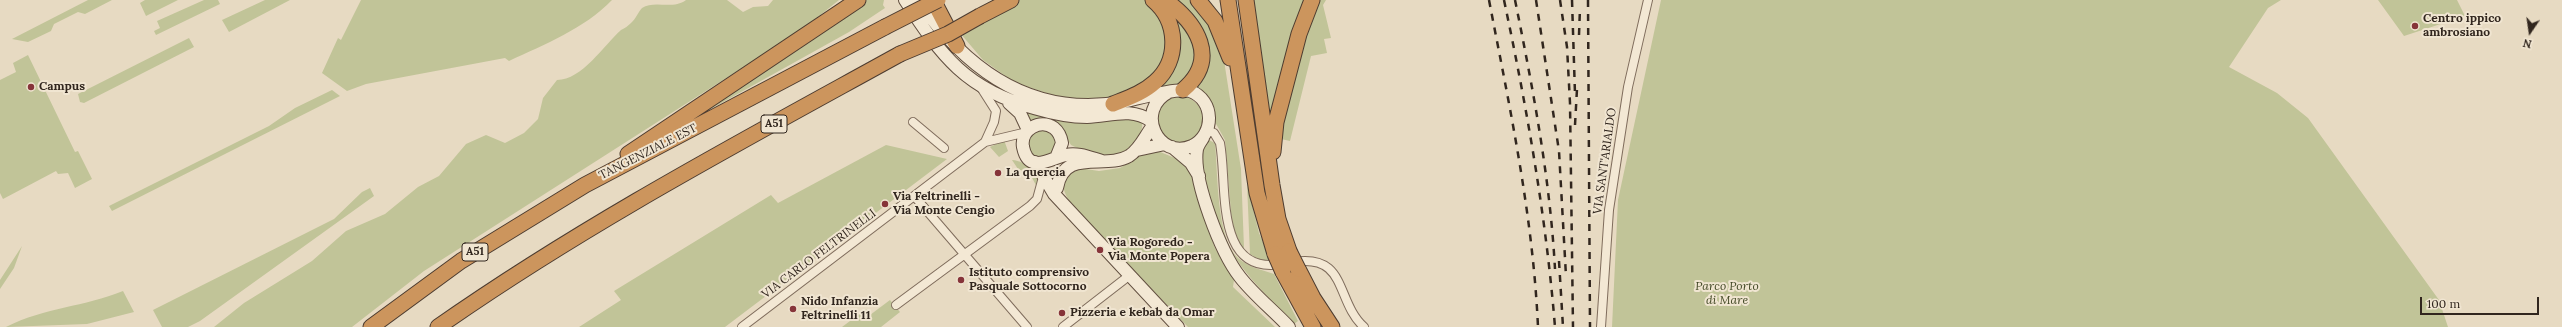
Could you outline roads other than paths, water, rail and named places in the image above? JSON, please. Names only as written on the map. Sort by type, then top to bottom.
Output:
[{"type":"highway","points":[[585,185],[664,128],[858,0]]},
{"type":"highway","points":[[884,27],[918,0]]},
{"type":"highway","points":[[933,0],[957,46]]},
{"type":"highway","name":"TANGENZIALE EST","points":[[371,327],[462,261],[585,185],[938,0]]},
{"type":"highway","name":"A51","points":[[438,327],[483,296],[647,194],[977,13],[989,0]]},
{"type":"highway","points":[[977,13],[1011,0]]},
{"type":"highway","points":[[1114,104],[1149,87],[1161,76],[1171,58],[1173,44],[1170,24],[1160,6],[1154,0]]},
{"type":"highway","points":[[1165,0],[1188,20],[1202,48],[1202,60],[1199,72],[1176,91]]},
{"type":"highway","points":[[1198,0],[1208,11],[1221,32],[1244,108]]},
{"type":"highway","points":[[1228,0],[1257,193],[1291,271],[1313,327]]},
{"type":"highway","points":[[1246,0],[1282,252]]},
{"type":"highway","points":[[1272,185],[1274,129],[1296,49],[1312,0]]},
{"type":"highway","points":[[1291,271],[1313,298],[1332,327]]},
{"type":"highway","points":[[448,327],[483,296]]},
{"type":"street","points":[[905,0],[941,53],[982,88],[1005,99],[1064,115],[1085,117],[1133,112],[1152,124],[1157,136],[1191,163],[1200,177]]},
{"type":"street","points":[[918,0],[932,19],[976,65],[992,76],[1036,98],[1079,106],[1114,104],[1176,91],[1196,94],[1205,104],[1210,117],[1205,133],[1197,149],[1200,177],[1214,228],[1231,263],[1252,290],[1289,327]]},
{"type":"street","name":"VIA SANT'ARIALDO","points":[[1601,327],[1609,210],[1628,87],[1648,0]]},
{"type":"street","name":"VIA CARLO FELTRINELLI","points":[[982,88],[996,111],[994,122],[985,142]]},
{"type":"street","points":[[1137,150],[1152,124],[1156,103],[1176,91]]},
{"type":"street","points":[[1005,99],[1020,112],[1028,131]]},
{"type":"street","points":[[913,122],[944,148]]},
{"type":"street","points":[[1077,154],[1062,141],[1057,131],[1047,125],[1038,125],[1028,131],[1023,142],[1024,149],[1028,156],[1035,162],[1043,177],[1062,203],[1178,327]]},
{"type":"street","name":"VIA CARLO FELTRINELLI","points":[[742,327],[915,197],[985,142],[1028,131]]},
{"type":"street","points":[[1057,188],[1060,176],[1069,167],[1080,162],[1119,160],[1137,150],[1169,145],[1189,147],[1205,133],[1214,133],[1220,143],[1230,235],[1241,253],[1251,260],[1265,265],[1302,261],[1326,266],[1334,272],[1355,317],[1364,327]]},
{"type":"street","points":[[1062,141],[1061,149],[1055,159],[1057,188],[1062,203]]},
{"type":"street","points":[[1035,162],[1045,163],[1066,154],[1077,154],[1102,161]]},
{"type":"street","points":[[896,305],[1030,206],[1037,198],[1043,177]]},
{"type":"street","points":[[915,197],[1027,327]]},
{"type":"street","points":[[1063,327],[1130,276]]},
{"type":"railway","points":[[1489,0],[1520,163],[1526,203],[1538,327]]},
{"type":"railway","points":[[1504,0],[1535,163],[1555,327]]},
{"type":"railway","points":[[1515,0],[1545,167],[1553,235],[1555,269]]},
{"type":"railway","points":[[1536,0],[1559,151],[1566,276]]},
{"type":"railway","points":[[1560,0],[1567,47],[1570,103],[1573,327]]},
{"type":"railway","points":[[1572,0],[1575,94]]},
{"type":"railway","points":[[1588,0],[1590,327]]},
{"type":"railway","points":[[1579,35],[1580,8]]},
{"type":"railway","points":[[1575,125],[1577,89]]},
{"type":"railway","points":[[1559,261],[1563,327]]},
{"type":"place","name":"Centro ippico ambrosiano","points":[[2415,26]]},
{"type":"place","name":"Campus","points":[[31,87]]},
{"type":"place","name":"La quercia","points":[[998,173]]},
{"type":"place","name":"Via Feltrinelli - Via Monte Cengio","points":[[885,204]]},
{"type":"place","name":"Via Rogoredo - Via Monte Popera","points":[[1100,250]]},
{"type":"place","name":"Istituto comprensivo Pasquale Sottocorno","points":[[961,280]]},
{"type":"place","name":"Nido Infanzia Feltrinelli 11","points":[[793,309]]},
{"type":"place","name":"Pizzeria e kebab da Omar","points":[[1062,313]]},
{"type":"park label","name":"Parco Porto di Mare","points":[[1727,294]]}]
